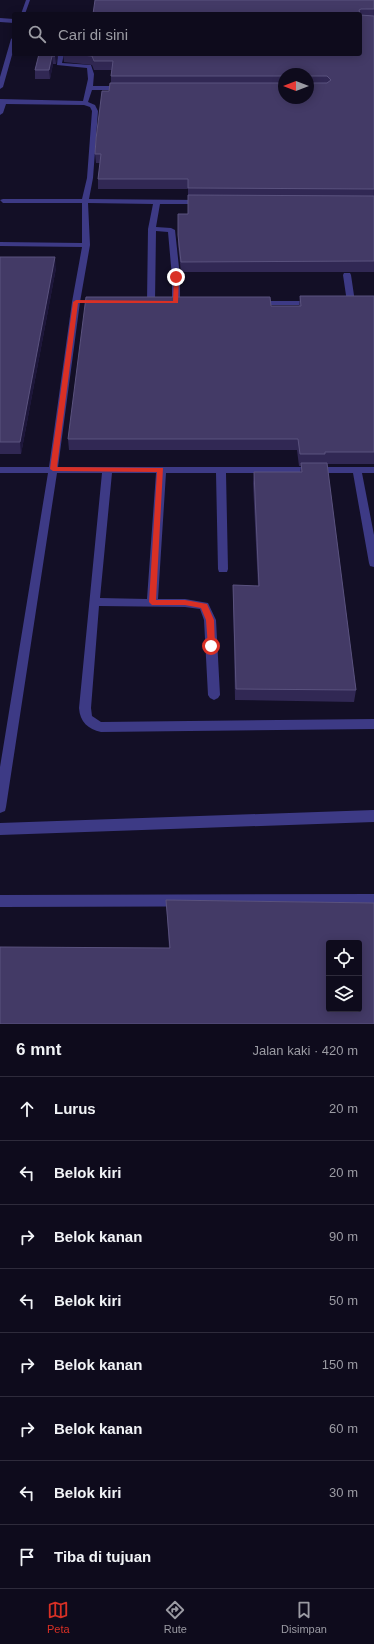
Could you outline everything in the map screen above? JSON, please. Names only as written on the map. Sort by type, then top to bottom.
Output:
[{"type":"lane","points":[[24,12],[28,0]]},
{"type":"lane","points":[[0,20],[12,20]]},
{"type":"lane","points":[[0,87],[12,47]]},
{"type":"lane","points":[[61,56],[59,64],[61,65],[90,67],[92,72],[85,103]]},
{"type":"lane","points":[[89,88],[128,88]]},
{"type":"lane","points":[[0,113],[2,102],[85,103],[92,106],[94,111],[90,178],[85,202],[86,245],[80,302],[0,807]]},
{"type":"lane","points":[[3,201],[211,202]]},
{"type":"lane","points":[[150,302],[152,229],[157,202]]},
{"type":"lane","points":[[152,229],[171,230],[176,277],[176,302]]},
{"type":"lane","points":[[0,244],[86,245]]},
{"type":"lane","points":[[347,275],[351,302]]},
{"type":"lane","points":[[252,303],[321,303]]},
{"type":"lane","points":[[0,470],[374,470]]},
{"type":"lane","points":[[108,470],[94,602],[85,714],[89,722],[94,726],[374,724]]},
{"type":"lane","points":[[152,602],[161,470]]},
{"type":"lane","points":[[221,470],[223,569]]},
{"type":"lane","points":[[357,470],[374,563]]},
{"type":"lane","points":[[94,602],[185,602],[204,606],[210,620],[214,695]]},
{"type":"lane","points":[[0,829],[374,816]]},
{"type":"lane","points":[[0,901],[374,900]]},
{"type":"building","points":[[95,0],[374,0],[374,9],[361,9],[359,10],[360,12],[93,12]]},
{"type":"building","points":[[362,15],[374,16],[374,189],[188,188],[188,179],[98,179],[101,154],[95,154],[102,91],[109,91],[110,83],[278,83],[278,104],[314,104],[314,83],[327,83],[331,80],[327,76],[314,76],[314,68],[278,68],[278,76],[111,76],[113,61],[94,61],[92,56],[362,56]]},
{"type":"building","points":[[38,56],[52,56],[49,70],[35,70]]},
{"type":"building","points":[[188,195],[374,196],[374,261],[181,262],[178,235],[178,214],[188,214]]},
{"type":"building","points":[[0,257],[55,257],[20,442],[0,442]]},
{"type":"building","points":[[300,296],[374,296],[374,452],[325,452],[325,454],[300,454],[298,439],[68,439],[86,297],[270,297],[271,306],[301,306]]},
{"type":"building","points":[[301,463],[327,463],[356,690],[236,689],[233,585],[259,586],[254,472],[302,472]]},
{"type":"building","points":[[166,900],[374,903],[374,1024],[0,1024],[0,947],[170,948]]},
{"type":"route","points":[[176,277],[176,302],[76,302],[53,469],[161,470],[152,602],[185,602],[204,606],[210,620],[211,646]]}]
